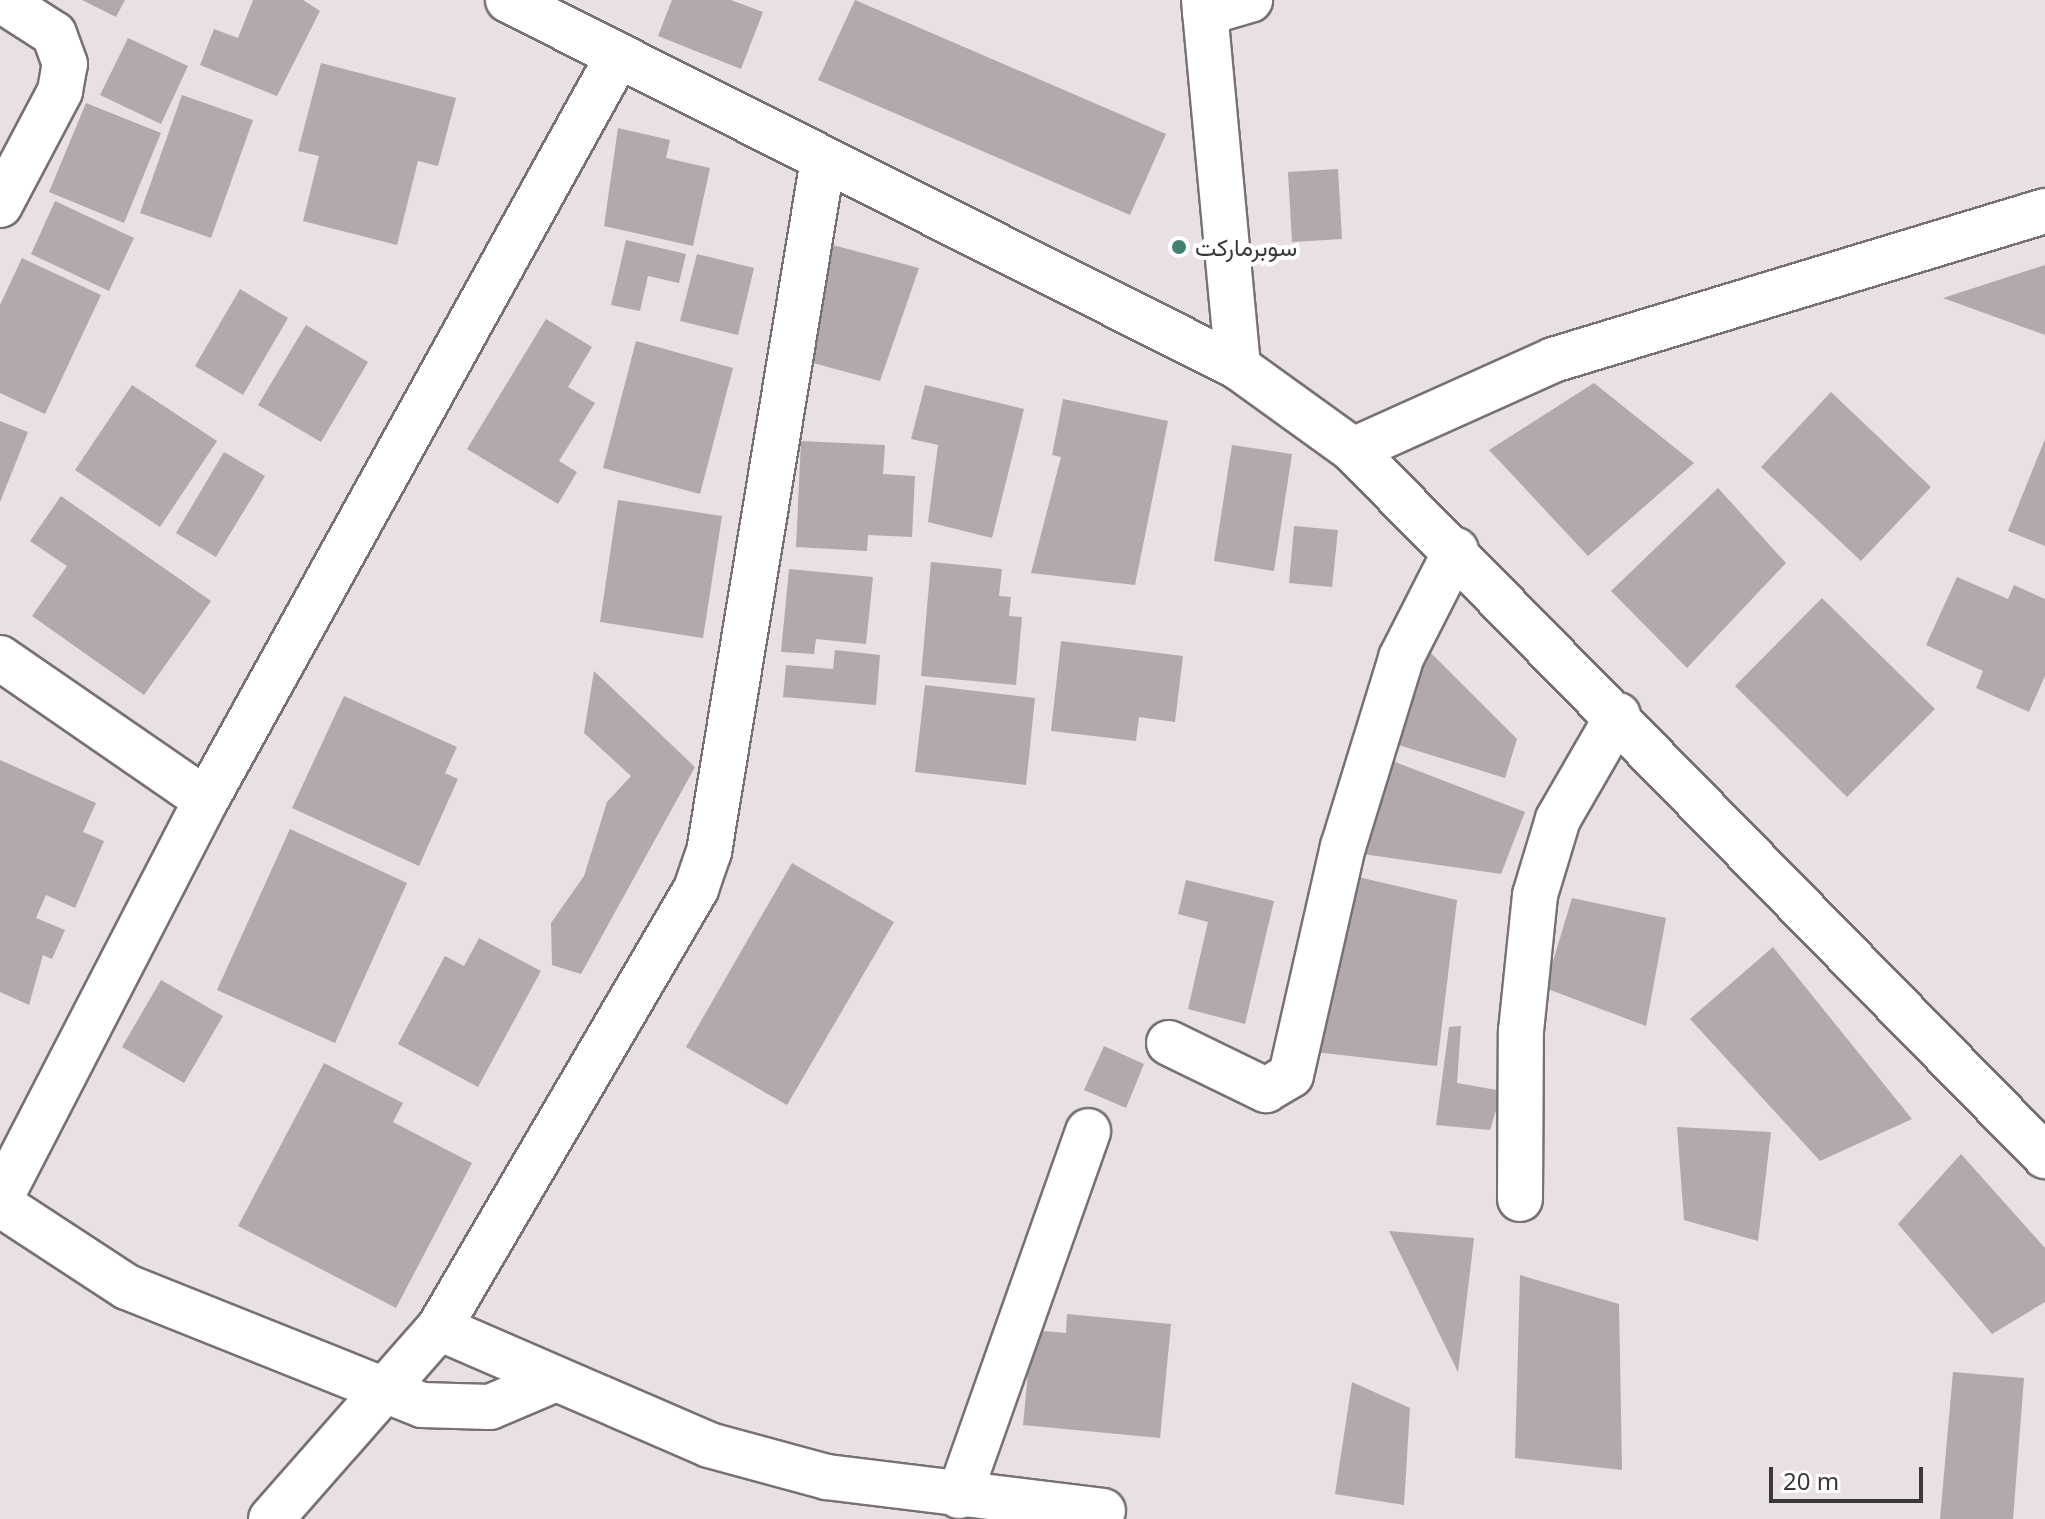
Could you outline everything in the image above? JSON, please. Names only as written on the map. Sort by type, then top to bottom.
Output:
[{"type":"street","points":[[0,205],[60,91],[65,64],[54,34],[1,0]]},
{"type":"street","points":[[508,0],[617,58],[1238,367],[1353,450],[1618,715],[2045,1156]]},
{"type":"street","points":[[1238,367],[1205,6],[1250,0]]},
{"type":"street","points":[[549,1382],[500,1404],[457,1410],[388,1394],[127,1287],[0,1202],[206,800],[617,58]]},
{"type":"street","points":[[271,1519],[388,1394],[439,1328],[675,931],[709,852],[823,160]]},
{"type":"street","points":[[1353,450],[1553,360],[2045,211]]},
{"type":"street","points":[[1169,1043],[1266,1090],[1291,1075],[1343,847],[1401,658],[1456,550]]},
{"type":"street","points":[[0,658],[206,800]]},
{"type":"street","points":[[1520,1199],[1521,1031],[1535,895],[1558,819],[1618,715]]},
{"type":"street","points":[[959,1496],[1088,1131]]},
{"type":"street","points":[[439,1328],[549,1382],[709,1445],[827,1477],[959,1496],[1103,1511]]},
{"type":"building","points":[[82,0],[125,0],[116,17]]},
{"type":"building","points":[[253,0],[303,0],[320,11],[277,96],[200,65],[214,29],[238,38]]},
{"type":"building","points":[[672,0],[731,0],[763,12],[741,69],[658,36]]},
{"type":"building","points":[[855,0],[1166,134],[1130,215],[818,80]]},
{"type":"building","points":[[128,38],[188,66],[161,124],[100,95]]},
{"type":"building","points":[[321,63],[456,98],[438,166],[418,161],[397,245],[303,221],[319,156],[298,151]]},
{"type":"building","points":[[182,95],[253,120],[211,238],[140,213]]},
{"type":"building","points":[[86,103],[161,133],[124,223],[49,192]]},
{"type":"building","points":[[618,128],[670,140],[666,158],[710,168],[693,246],[604,226]]},
{"type":"building","points":[[1338,169],[1342,239],[1292,242],[1288,172]]},
{"type":"building","points":[[55,201],[134,238],[109,291],[31,254]]},
{"type":"building","points":[[626,240],[686,254],[679,283],[648,276],[640,311],[611,305]]},
{"type":"building","points":[[829,244],[919,268],[880,381],[798,359]]},
{"type":"building","points":[[697,254],[754,268],[738,335],[680,321]]},
{"type":"building","points":[[22,258],[101,295],[45,414],[0,393],[0,305]]},
{"type":"building","points":[[2045,265],[2045,335],[1943,298]]},
{"type":"building","points":[[240,289],[288,318],[243,395],[195,366]]},
{"type":"building","points":[[546,319],[592,347],[568,387],[595,403],[559,461],[577,472],[558,504],[467,449]]},
{"type":"building","points":[[306,325],[368,362],[321,442],[258,405]]},
{"type":"building","points":[[636,341],[733,368],[700,494],[603,468]]},
{"type":"building","points":[[1594,383],[1694,463],[1588,556],[1489,450]]},
{"type":"building","points":[[132,385],[217,441],[160,527],[75,470]]},
{"type":"building","points":[[925,385],[1024,409],[992,538],[928,522],[938,445],[911,439]]},
{"type":"building","points":[[1831,392],[1931,487],[1861,561],[1761,467]]},
{"type":"building","points":[[1063,399],[1168,421],[1135,585],[1031,573],[1061,457],[1052,455]]},
{"type":"building","points":[[0,421],[28,432],[0,502]]},
{"type":"building","points":[[2045,439],[2045,546],[2008,531]]},
{"type":"building","points":[[801,441],[885,445],[883,474],[915,476],[912,537],[868,535],[867,551],[796,547]]},
{"type":"building","points":[[1232,445],[1292,454],[1274,571],[1214,561]]},
{"type":"building","points":[[224,452],[265,476],[216,557],[176,533]]},
{"type":"building","points":[[1718,488],[1786,563],[1687,668],[1611,591]]},
{"type":"building","points":[[61,496],[211,601],[144,695],[32,616],[67,566],[30,541]]},
{"type":"building","points":[[618,500],[722,516],[703,638],[600,622]]},
{"type":"building","points":[[1294,526],[1338,530],[1332,587],[1289,583]]},
{"type":"building","points":[[931,562],[1002,569],[999,596],[1011,597],[1009,616],[1022,617],[1016,685],[921,676]]},
{"type":"building","points":[[789,569],[873,577],[866,644],[816,639],[814,654],[781,652]]},
{"type":"building","points":[[1957,577],[2008,599],[2014,585],[2045,599],[2045,676],[2029,712],[1976,688],[1983,671],[1926,645]]},
{"type":"building","points":[[1822,598],[1935,709],[1847,797],[1735,686]]},
{"type":"building","points":[[1061,641],[1183,656],[1175,722],[1139,717],[1136,741],[1051,731]]},
{"type":"building","points":[[1426,648],[1517,739],[1505,778],[1392,743]]},
{"type":"building","points":[[835,650],[880,655],[876,705],[783,697],[786,665],[833,669]]},
{"type":"building","points":[[594,671],[695,767],[581,974],[552,965],[551,923],[584,876],[607,802],[631,776],[584,733]]},
{"type":"building","points":[[925,685],[1035,698],[1026,785],[915,772]]},
{"type":"building","points":[[344,696],[457,747],[445,773],[458,779],[419,866],[292,808]]},
{"type":"building","points":[[1382,757],[1525,812],[1501,874],[1356,853]]},
{"type":"building","points":[[0,760],[96,803],[83,832],[104,841],[75,908],[46,895],[36,918],[65,930],[52,959],[43,955],[29,1005],[0,992]]},
{"type":"building","points":[[290,829],[407,883],[335,1043],[217,990]]},
{"type":"building","points":[[792,863],[894,922],[787,1105],[686,1047]]},
{"type":"building","points":[[1354,876],[1457,900],[1437,1066],[1315,1052]]},
{"type":"building","points":[[1186,880],[1274,901],[1245,1024],[1188,1009],[1208,922],[1178,914]]},
{"type":"building","points":[[1572,898],[1666,918],[1646,1026],[1545,988]]},
{"type":"building","points":[[479,938],[541,971],[478,1087],[398,1044],[445,956],[464,966]]},
{"type":"building","points":[[1773,947],[1912,1119],[1820,1161],[1690,1019]]},
{"type":"building","points":[[161,980],[223,1016],[184,1083],[122,1047]]},
{"type":"building","points":[[1461,1026],[1457,1083],[1502,1091],[1490,1130],[1436,1125],[1449,1027]]},
{"type":"building","points":[[1104,1046],[1144,1064],[1126,1108],[1084,1090]]},
{"type":"building","points":[[324,1063],[403,1103],[393,1122],[472,1163],[396,1308],[238,1226]]},
{"type":"building","points":[[1677,1127],[1771,1132],[1758,1241],[1684,1220]]},
{"type":"building","points":[[1961,1154],[2045,1248],[2045,1302],[1992,1334],[1898,1224]]},
{"type":"building","points":[[1389,1231],[1474,1238],[1458,1372]]},
{"type":"building","points":[[1520,1275],[1619,1304],[1622,1470],[1515,1458]]},
{"type":"building","points":[[1067,1314],[1171,1324],[1160,1438],[1023,1425],[1032,1330],[1066,1333]]},
{"type":"building","points":[[1953,1372],[2024,1378],[2013,1519],[1940,1519]]},
{"type":"building","points":[[1352,1382],[1410,1408],[1404,1505],[1335,1494]]},
{"type":"place","name":"سوبرماركت","points":[[1179,247]]}]
